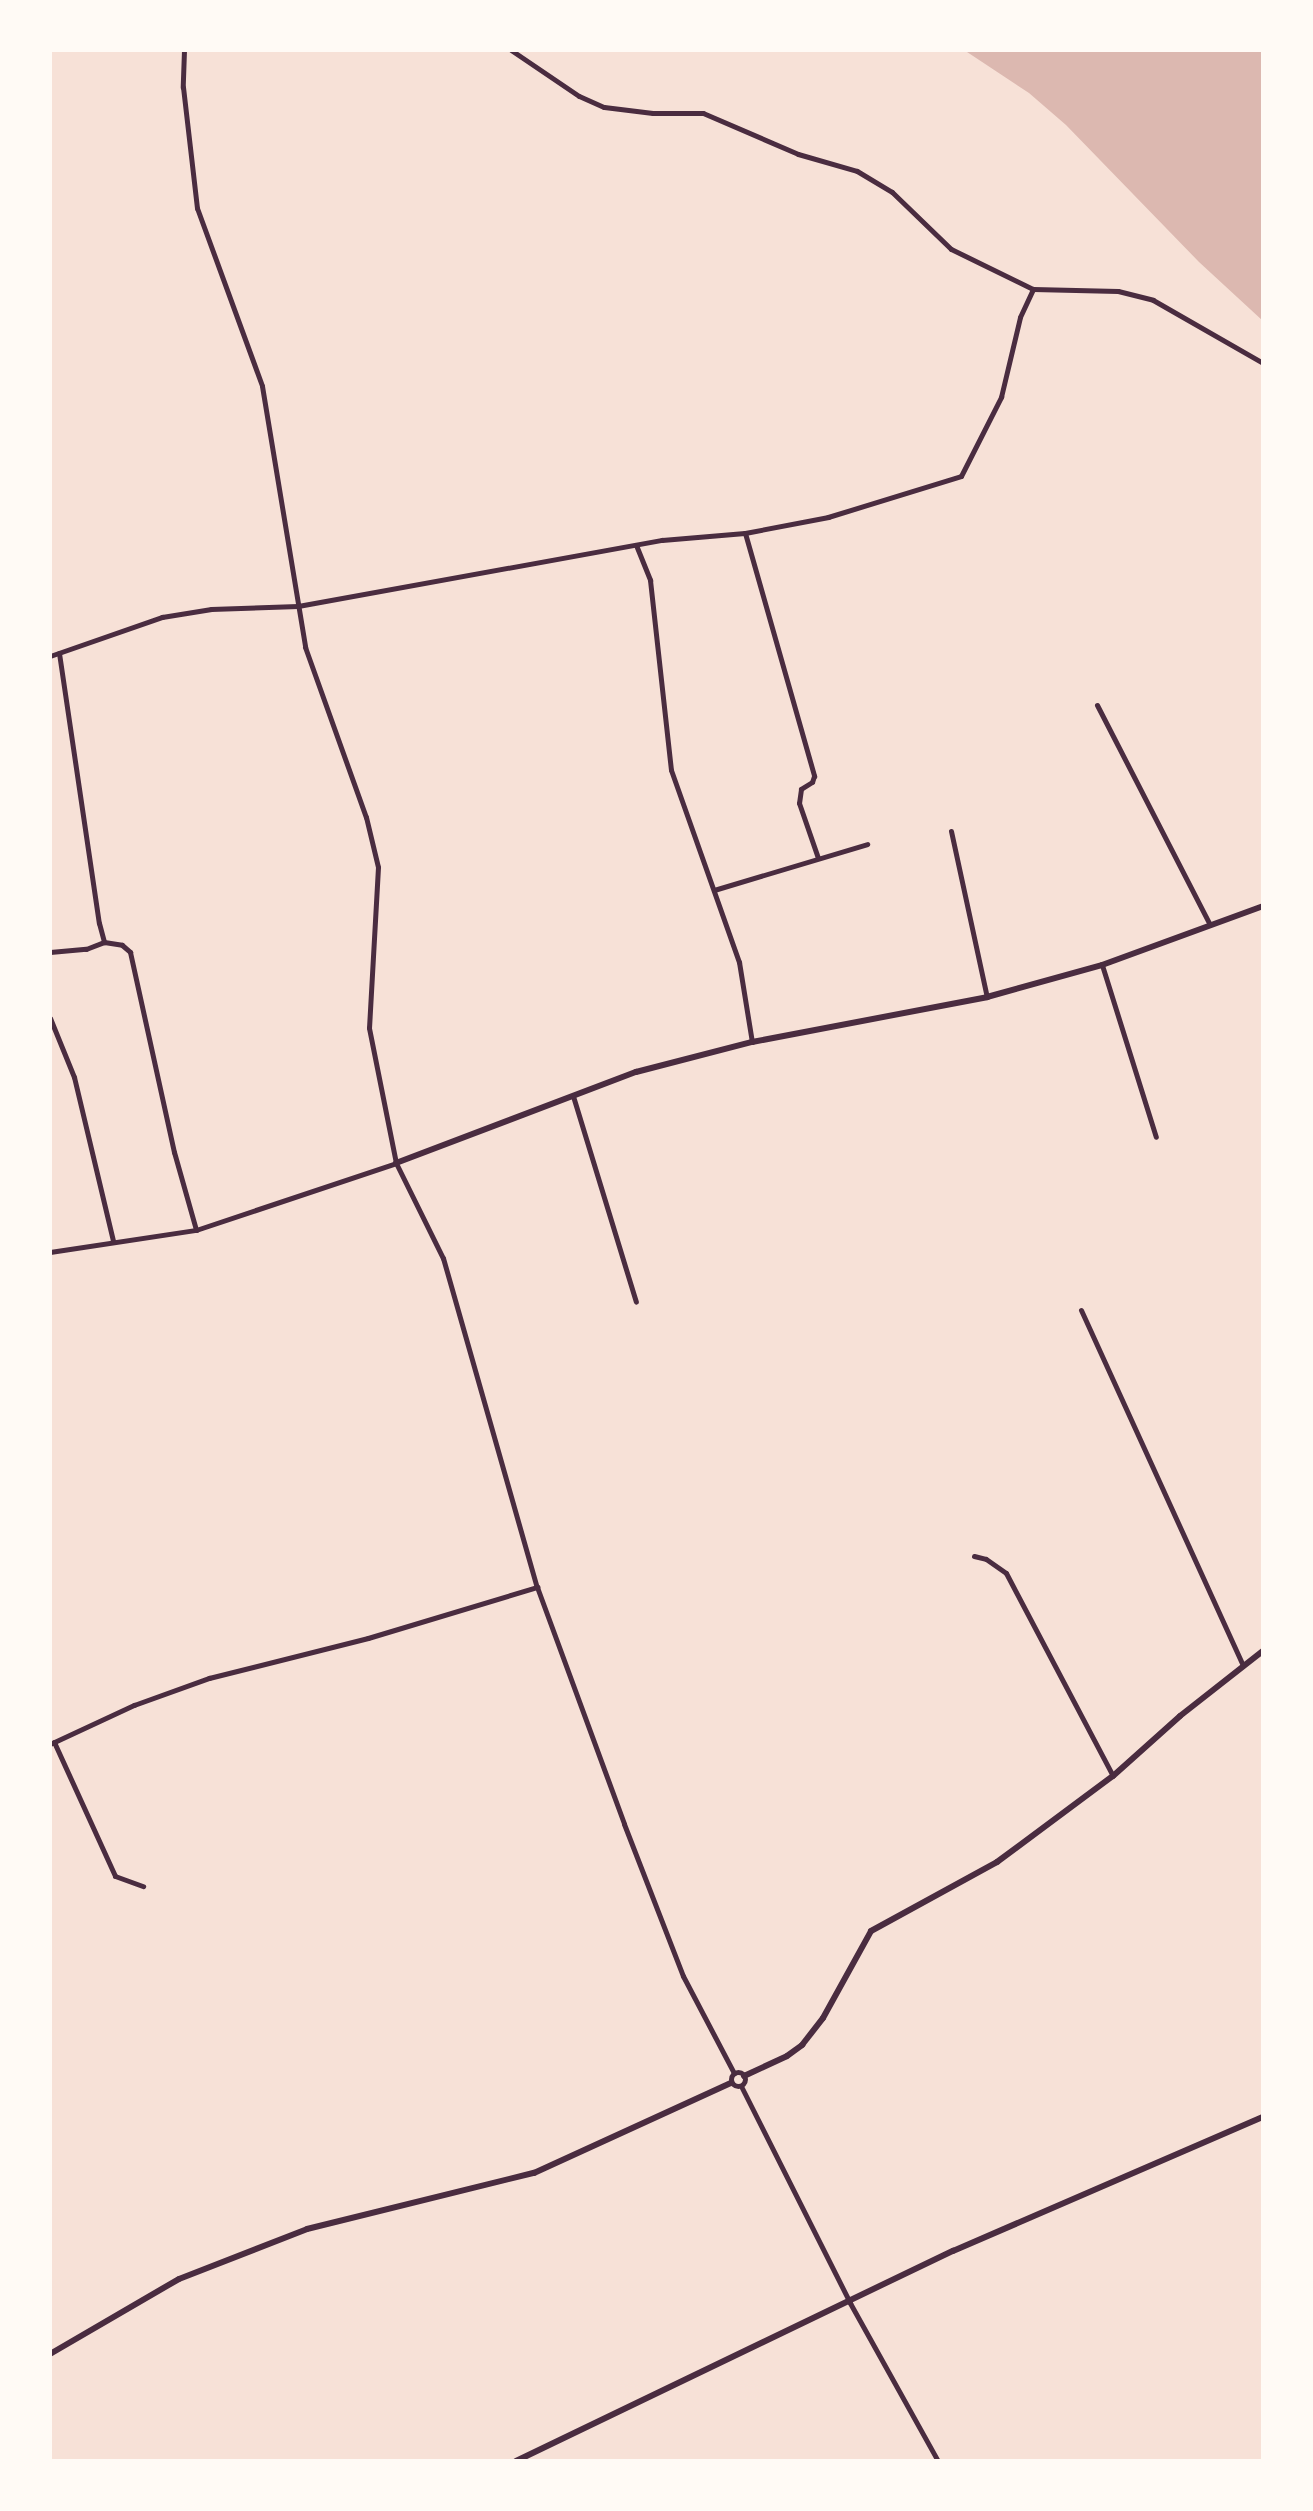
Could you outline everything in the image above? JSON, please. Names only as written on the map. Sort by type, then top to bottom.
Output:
[{"type":"street","points":[[184,50],[183,87],[197,208],[262,386],[305,647],[366,817],[378,867],[369,1028],[396,1163],[443,1258],[537,1587],[683,1976],[734,2073],[731,2083]]},
{"type":"street","points":[[511,50],[579,96],[604,107],[653,113],[703,113],[798,154],[857,171],[892,192],[951,249],[1033,289],[1118,291],[1153,300],[1263,363]]},
{"type":"street","points":[[50,656],[162,617],[211,609],[298,606],[636,545],[745,533],[828,517],[961,476],[1001,397],[1020,317],[1033,289]]},
{"type":"street","points":[[745,533],[814,776],[812,782],[801,789],[799,803],[818,858]]},
{"type":"street","points":[[636,545],[650,580],[671,770],[739,962],[752,1042]]},
{"type":"street","points":[[59,653],[104,942]]},
{"type":"street","points":[[1097,705],[1210,925]]},
{"type":"street","points":[[951,831],[987,997]]},
{"type":"street","points":[[714,890],[867,844]]},
{"type":"street","points":[[50,1252],[196,1230],[396,1163],[636,1072],[752,1042],[987,997],[1102,965],[1263,906]]},
{"type":"street","points":[[50,952],[86,949],[104,942],[122,945],[130,952],[174,1152],[196,1230]]},
{"type":"street","points":[[1102,965],[1156,1137]]},
{"type":"street","points":[[50,1018],[74,1077],[113,1241]]},
{"type":"street","points":[[573,1096],[636,1302]]},
{"type":"street","points":[[1081,1310],[1242,1664]]},
{"type":"street","points":[[974,1556],[1006,1573],[1113,1776]]},
{"type":"street","points":[[143,1886],[115,1876],[52,1743],[134,1705],[209,1678],[368,1638],[537,1587]]},
{"type":"street","points":[[734,2073],[744,2076],[787,2056],[802,2045],[823,2018],[871,1931],[997,1862],[1113,1776],[1242,1664],[1263,1651]]},
{"type":"street","points":[[744,2076],[741,2086],[850,2303],[938,2461]]},
{"type":"street","points":[[50,2354],[179,2279],[307,2229],[534,2173],[731,2083],[741,2086]]},
{"type":"street","points":[[516,2461],[953,2251],[1263,2117]]},
{"type":"shaded area","points":[[964,50],[1263,50],[1263,321],[1199,262],[1066,125],[1029,93]]}]
